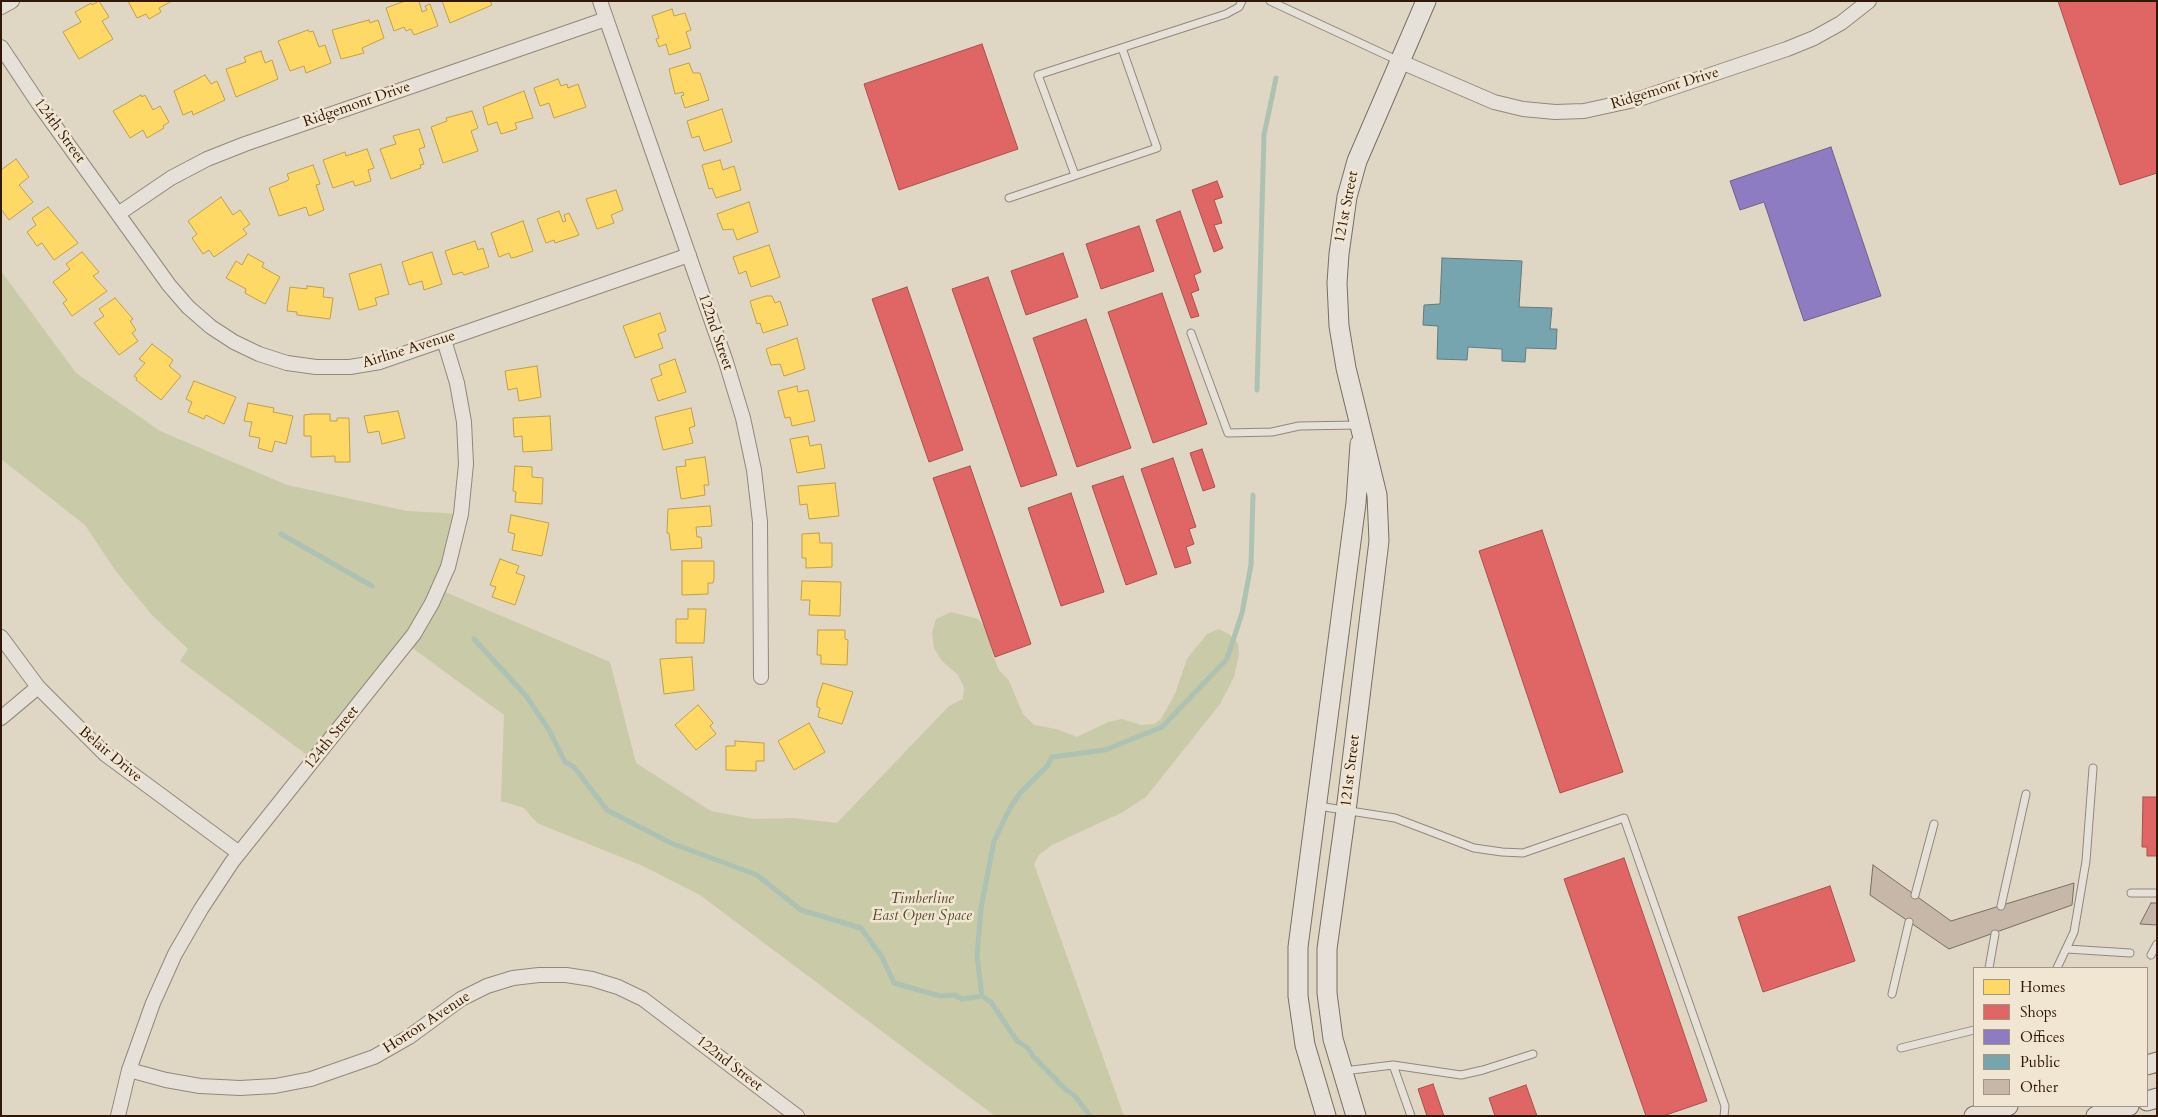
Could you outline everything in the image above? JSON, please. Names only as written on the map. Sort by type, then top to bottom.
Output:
[{"type":"street","points":[[1,7],[12,1]]},
{"type":"street","name":"122nd Street","points":[[600,1],[726,362],[743,418],[754,470],[760,531],[761,677]]},
{"type":"street","name":"121st Street","points":[[1356,1116],[1333,1039],[1327,993],[1327,949],[1379,541],[1377,495],[1346,368],[1339,326],[1337,283],[1340,240],[1347,197],[1357,161],[1426,1]]},
{"type":"street","name":"Ridgemont Drive","points":[[1399,61],[1494,102],[1523,109],[1584,111],[1639,100],[1787,49],[1814,38],[1841,23],[1869,1]]},
{"type":"street","name":"Ridgemont Drive","points":[[118,214],[171,178],[207,159],[606,18]]},
{"type":"street","name":"124th Street","points":[[1,47],[38,104],[118,214]]},
{"type":"street","name":"Airline Avenue","points":[[118,214],[188,307],[211,327],[234,342],[259,354],[287,363],[316,367],[350,367],[380,362],[689,255]]},
{"type":"street","name":"124th Street","points":[[118,1116],[129,1070],[153,1003],[175,954],[201,909],[239,853],[414,634],[432,603],[448,567],[461,514],[466,464],[463,412],[444,340]]},
{"type":"street","name":"121st Street","points":[[1326,1116],[1305,1045],[1298,996],[1298,947],[1318,806],[1356,504],[1361,425]]},
{"type":"street","name":"Belair Drive","points":[[1,637],[38,687],[105,754],[239,853]]},
{"type":"street","points":[[1,718],[38,687]]},
{"type":"street","name":"Horton Avenue","points":[[129,1070],[166,1080],[200,1086],[232,1088],[275,1086],[311,1079],[374,1057],[409,1037],[461,999],[487,986],[513,978],[539,975],[566,975],[592,978],[618,987],[661,1011]]},
{"type":"street","name":"122nd Street","points":[[661,1011],[797,1116]]},
{"type":"street","points":[[1974,1116],[2005,1107]]},
{"type":"street","points":[[2096,1116],[2126,1107]]},
{"type":"lane","points":[[1075,175],[1038,75],[1226,14],[1239,7],[1242,1]]},
{"type":"lane","points":[[1270,1],[1399,61]]},
{"type":"lane","points":[[1010,198],[1157,148],[1122,48]]},
{"type":"lane","points":[[1191,333],[1228,433],[1272,432],[1299,426],[1361,425]]},
{"type":"lane","points":[[2058,967],[2074,932],[2086,861],[2093,768]]},
{"type":"lane","points":[[2001,906],[2026,794]]},
{"type":"lane","points":[[1318,806],[1395,818],[1474,848],[1522,853],[1624,818],[1725,1106],[1724,1116]]},
{"type":"lane","points":[[1915,895],[1934,824]]},
{"type":"lane","points":[[2131,893],[2157,893]]},
{"type":"lane","points":[[1892,994],[1909,922]]},
{"type":"lane","points":[[1989,967],[1995,934]]},
{"type":"lane","points":[[2151,955],[2157,944]]},
{"type":"lane","points":[[2067,949],[2130,953]]},
{"type":"lane","points":[[1901,1048],[1973,1030]]},
{"type":"lane","points":[[1342,1071],[1371,1066],[1394,1065],[1460,1074],[1483,1070],[1533,1054]]},
{"type":"lane","points":[[1394,1065],[1411,1116]]},
{"type":"green space","name":"Timberline East Open Space","points":[[1,271],[76,373],[160,431],[287,485],[407,511],[461,514],[438,589],[610,662],[636,763],[711,811],[753,819],[792,818],[837,823],[949,706],[963,699],[964,687],[958,675],[942,661],[934,648],[932,633],[936,619],[951,612],[978,619],[986,628],[993,656],[999,670],[1009,681],[1023,714],[1034,725],[1056,729],[1077,737],[1108,722],[1122,719],[1141,725],[1154,724],[1161,719],[1175,694],[1187,659],[1207,634],[1219,629],[1229,634],[1238,643],[1239,654],[1234,677],[1220,704],[1146,797],[1123,812],[1052,845],[1039,855],[1034,864],[1124,1116],[995,1116],[700,895],[643,866],[537,823],[524,808],[501,801],[504,715],[407,644],[314,760],[180,661],[188,649],[152,615],[115,570],[85,525],[1,459]]},
{"type":"building: Homes","points":[[99,1],[109,17],[102,21],[113,39],[79,59],[63,32],[81,22],[75,12],[91,3],[92,5]]},
{"type":"building: Homes","points":[[128,1],[172,1],[159,8],[161,12],[149,19],[146,14],[137,18]]},
{"type":"building: Homes","points":[[405,1],[419,1],[422,12],[427,10],[425,6],[430,4],[438,26],[414,35],[411,29],[406,31],[404,27],[394,31],[386,8]]},
{"type":"building: Homes","points":[[442,1],[490,1],[492,5],[450,23]]},
{"type":"building: Homes","points":[[672,9],[674,16],[685,13],[691,30],[686,32],[691,48],[669,55],[666,44],[659,47],[656,39],[659,38],[652,16]]},
{"type":"building: Homes","points":[[369,20],[370,23],[378,20],[384,38],[362,48],[364,53],[341,59],[332,30]]},
{"type":"building: Homes","points":[[308,30],[309,32],[313,31],[319,47],[325,45],[331,63],[306,73],[304,66],[290,71],[278,41]]},
{"type":"building: Homes","points":[[261,51],[265,63],[272,60],[278,79],[236,97],[226,69],[246,62],[244,57]]},
{"type":"building: Homes","points":[[689,63],[693,73],[700,73],[709,100],[685,108],[681,96],[684,95],[683,92],[675,94],[669,69]]},
{"type":"building: Homes","points":[[205,75],[211,84],[217,81],[225,100],[193,115],[192,111],[183,115],[174,91]]},
{"type":"building: Homes","points":[[558,79],[561,86],[567,84],[568,88],[578,84],[586,107],[554,118],[549,103],[540,106],[534,88]]},
{"type":"building: Homes","points":[[524,91],[533,118],[515,123],[517,129],[501,134],[497,122],[488,125],[483,107]]},
{"type":"building: Homes","points":[[141,95],[142,97],[145,95],[153,110],[160,106],[169,122],[163,126],[164,128],[147,138],[143,130],[130,138],[113,111]]},
{"type":"building: Homes","points":[[722,109],[732,142],[704,151],[699,136],[692,138],[687,121]]},
{"type":"building: Homes","points":[[472,111],[478,128],[471,131],[478,151],[443,163],[431,127],[447,121],[446,118]]},
{"type":"building: Homes","points":[[419,129],[425,147],[419,149],[424,164],[420,165],[421,168],[391,179],[380,149],[396,144],[393,136]]},
{"type":"building: Homes","points":[[367,149],[374,168],[368,170],[371,181],[355,186],[353,181],[333,188],[323,160],[345,152],[346,156]]},
{"type":"building: Homes","points":[[16,159],[29,177],[19,185],[33,202],[9,220],[1,209],[1,170]]},
{"type":"building: Homes","points":[[720,160],[723,170],[734,166],[741,190],[716,198],[712,188],[709,189],[702,165]]},
{"type":"building: Homes","points":[[313,165],[320,184],[316,185],[324,210],[309,216],[306,207],[279,216],[269,188],[287,181],[289,179],[287,174]]},
{"type":"building: Homes","points":[[616,190],[623,210],[611,215],[614,223],[597,229],[586,199]]},
{"type":"building: Homes","points":[[221,197],[233,215],[240,210],[250,224],[243,229],[247,234],[214,257],[209,250],[203,254],[192,238],[197,234],[188,221]]},
{"type":"building: Homes","points":[[749,202],[758,232],[737,240],[733,229],[723,230],[717,214]]},
{"type":"building: Homes","points":[[48,207],[78,243],[54,260],[42,243],[37,246],[27,232],[36,225],[32,218]]},
{"type":"building: Homes","points":[[559,211],[563,222],[566,221],[564,215],[569,213],[579,235],[555,243],[554,240],[546,243],[537,219]]},
{"type":"building: Homes","points":[[523,221],[533,251],[511,258],[509,253],[499,257],[491,233]]},
{"type":"building: Homes","points":[[475,241],[478,250],[483,248],[489,267],[464,275],[462,272],[453,275],[445,251]]},
{"type":"building: Homes","points":[[769,245],[780,277],[751,287],[746,271],[739,274],[733,257]]},
{"type":"building: Homes","points":[[82,252],[99,272],[93,276],[107,291],[72,316],[63,303],[67,300],[53,282],[70,269],[66,264]]},
{"type":"building: Homes","points":[[432,252],[442,284],[424,290],[422,281],[409,285],[402,262]]},
{"type":"building: Homes","points":[[248,254],[264,263],[262,267],[280,277],[265,304],[245,293],[246,289],[226,278],[236,261],[242,265]]},
{"type":"building: Homes","points":[[381,264],[389,294],[375,298],[377,305],[359,310],[349,274]]},
{"type":"building: Homes","points":[[307,286],[324,288],[323,297],[333,298],[330,319],[297,315],[297,312],[287,311],[290,287],[307,289]]},
{"type":"building: Homes","points":[[772,296],[775,303],[780,301],[788,325],[763,333],[760,323],[757,324],[750,301]]},
{"type":"building: Homes","points":[[115,298],[133,319],[130,321],[136,330],[132,333],[138,341],[119,355],[94,323],[104,316],[99,309]]},
{"type":"building: Homes","points":[[660,313],[666,331],[658,334],[663,348],[635,358],[623,326]]},
{"type":"building: Homes","points":[[797,338],[805,369],[784,376],[780,364],[771,365],[766,349]]},
{"type":"building: Homes","points":[[152,344],[173,360],[169,366],[181,376],[161,400],[136,380],[137,378],[134,376],[145,363],[139,359]]},
{"type":"building: Homes","points":[[675,359],[686,392],[658,401],[651,379],[662,375],[659,365]]},
{"type":"building: Homes","points":[[537,366],[541,397],[519,401],[517,388],[508,390],[505,371]]},
{"type":"building: Homes","points":[[194,381],[236,397],[224,424],[206,415],[204,419],[188,412],[192,402],[186,399]]},
{"type":"building: Homes","points":[[797,386],[798,392],[808,390],[815,421],[792,426],[790,417],[785,418],[778,391]]},
{"type":"building: Homes","points":[[248,403],[274,408],[273,412],[293,416],[286,444],[275,441],[272,452],[258,448],[260,438],[249,436],[252,422],[244,421]]},
{"type":"building: Homes","points":[[691,408],[695,426],[689,428],[693,443],[663,450],[655,417]]},
{"type":"building: Homes","points":[[398,411],[405,438],[382,444],[379,431],[368,433],[364,416]]},
{"type":"building: Homes","points":[[330,414],[330,421],[337,421],[337,418],[349,418],[350,462],[335,462],[335,456],[311,457],[311,436],[304,436],[304,415]]},
{"type":"building: Homes","points":[[550,416],[552,450],[523,452],[522,436],[514,437],[513,418]]},
{"type":"building: Homes","points":[[808,436],[810,446],[821,444],[825,468],[797,473],[790,439]]},
{"type":"building: Homes","points":[[705,457],[709,485],[704,485],[705,495],[681,499],[676,467],[686,466],[685,460]]},
{"type":"building: Homes","points":[[515,466],[532,467],[532,477],[543,478],[542,504],[515,502],[516,492],[513,491]]},
{"type":"building: Homes","points":[[835,483],[839,516],[809,519],[807,504],[800,505],[798,486]]},
{"type":"building: Homes","points":[[710,506],[712,526],[696,527],[697,537],[701,537],[702,548],[671,550],[669,533],[667,533],[668,509]]},
{"type":"building: Homes","points":[[511,515],[549,523],[542,556],[512,550],[515,534],[508,532]]},
{"type":"building: Homes","points":[[819,533],[820,543],[832,543],[832,567],[806,568],[806,558],[802,558],[802,534]]},
{"type":"building: Homes","points":[[500,559],[519,566],[516,573],[525,576],[515,605],[492,597],[496,587],[490,585]]},
{"type":"building: Homes","points":[[682,561],[714,561],[714,579],[713,583],[708,583],[708,594],[682,595]]},
{"type":"building: Homes","points":[[802,581],[841,582],[840,616],[809,615],[810,600],[801,600]]},
{"type":"building: Homes","points":[[688,609],[706,609],[704,643],[676,643],[676,619],[688,619]]},
{"type":"building: Homes","points":[[818,630],[845,630],[845,639],[848,640],[847,665],[821,664],[821,655],[817,655]]},
{"type":"building: Homes","points":[[692,657],[694,690],[664,694],[660,659]]},
{"type":"building: Homes","points":[[823,683],[853,692],[842,724],[818,717],[820,708],[817,707],[817,701]]},
{"type":"building: Homes","points":[[698,705],[713,723],[710,726],[716,734],[696,750],[675,725]]},
{"type":"building: Homes","points":[[809,723],[825,752],[794,770],[778,741]]},
{"type":"building: Homes","points":[[735,741],[764,743],[764,761],[756,761],[756,771],[726,770],[726,746],[735,746]]},
{"type":"building: Shops","points":[[2058,1],[2157,1],[2157,173],[2120,185]]},
{"type":"building: Shops","points":[[982,44],[1018,149],[899,190],[864,84]]},
{"type":"building: Shops","points":[[1217,181],[1223,197],[1214,200],[1222,223],[1214,225],[1223,248],[1214,252],[1192,190]]},
{"type":"building: Shops","points":[[1180,211],[1201,272],[1194,275],[1199,290],[1191,293],[1199,316],[1191,318],[1156,220]]},
{"type":"building: Shops","points":[[1139,226],[1154,271],[1101,289],[1086,244]]},
{"type":"building: Shops","points":[[1063,253],[1078,297],[1026,315],[1011,271]]},
{"type":"building: Shops","points":[[988,277],[1057,475],[1021,487],[952,289]]},
{"type":"building: Shops","points":[[907,287],[963,450],[929,462],[872,299]]},
{"type":"building: Shops","points":[[1162,293],[1207,424],[1153,443],[1108,312]]},
{"type":"building: Shops","points":[[1086,319],[1131,448],[1077,467],[1033,338]]},
{"type":"building: Shops","points":[[1202,449],[1215,487],[1203,491],[1190,453]]},
{"type":"building: Shops","points":[[1173,458],[1196,527],[1189,529],[1194,544],[1186,547],[1191,563],[1175,568],[1141,469]]},
{"type":"building: Shops","points":[[970,466],[1031,644],[995,657],[933,478]]},
{"type":"building: Shops","points":[[1123,476],[1157,574],[1126,585],[1092,486]]},
{"type":"building: Shops","points":[[1071,493],[1104,592],[1061,606],[1028,508]]},
{"type":"building: Shops","points":[[1542,530],[1623,772],[1560,793],[1479,551]]},
{"type":"building: Shops","points":[[2143,797],[2157,797],[2157,856],[2147,856],[2147,847],[2142,847]]},
{"type":"building: Shops","points":[[1624,858],[1707,1101],[1663,1116],[1646,1116],[1564,879]]},
{"type":"building: Shops","points":[[1830,886],[1855,961],[1763,992],[1738,917]]},
{"type":"building: Shops","points":[[1433,1084],[1444,1116],[1427,1116],[1418,1089]]},
{"type":"building: Shops","points":[[1526,1085],[1537,1116],[1495,1116],[1489,1098]]},
{"type":"building: Offices","points":[[1831,147],[1881,296],[1804,321],[1764,202],[1740,210],[1730,181]]},
{"type":"building: Public","points":[[1442,258],[1522,261],[1519,307],[1552,308],[1550,329],[1557,329],[1556,349],[1526,348],[1525,362],[1502,361],[1502,349],[1468,347],[1467,360],[1437,359],[1438,326],[1423,325],[1424,305],[1440,304]]},
{"type":"building: Other","points":[[1873,865],[1951,921],[2074,883],[2072,905],[1949,949],[1870,895]]},
{"type":"building: Other","points":[[2151,903],[2157,903],[2157,925],[2140,924]]},
{"type":"waterway","points":[[1257,390],[1264,135],[1276,78]]},
{"type":"waterway","points":[[982,996],[977,956],[981,908],[994,841],[1010,808],[1020,793],[1048,765],[1052,757],[1105,750],[1162,727],[1227,659],[1242,613],[1251,565],[1253,495]]},
{"type":"waterway","points":[[281,534],[372,586]]},
{"type":"waterway","points":[[474,639],[527,697],[549,730],[565,762],[574,767],[607,810],[671,843],[757,875],[801,910],[861,928],[882,957],[894,983],[940,996],[955,995],[962,999],[982,996],[991,1002],[1017,1041],[1028,1048],[1033,1056],[1066,1090],[1074,1095],[1090,1116]]}]
